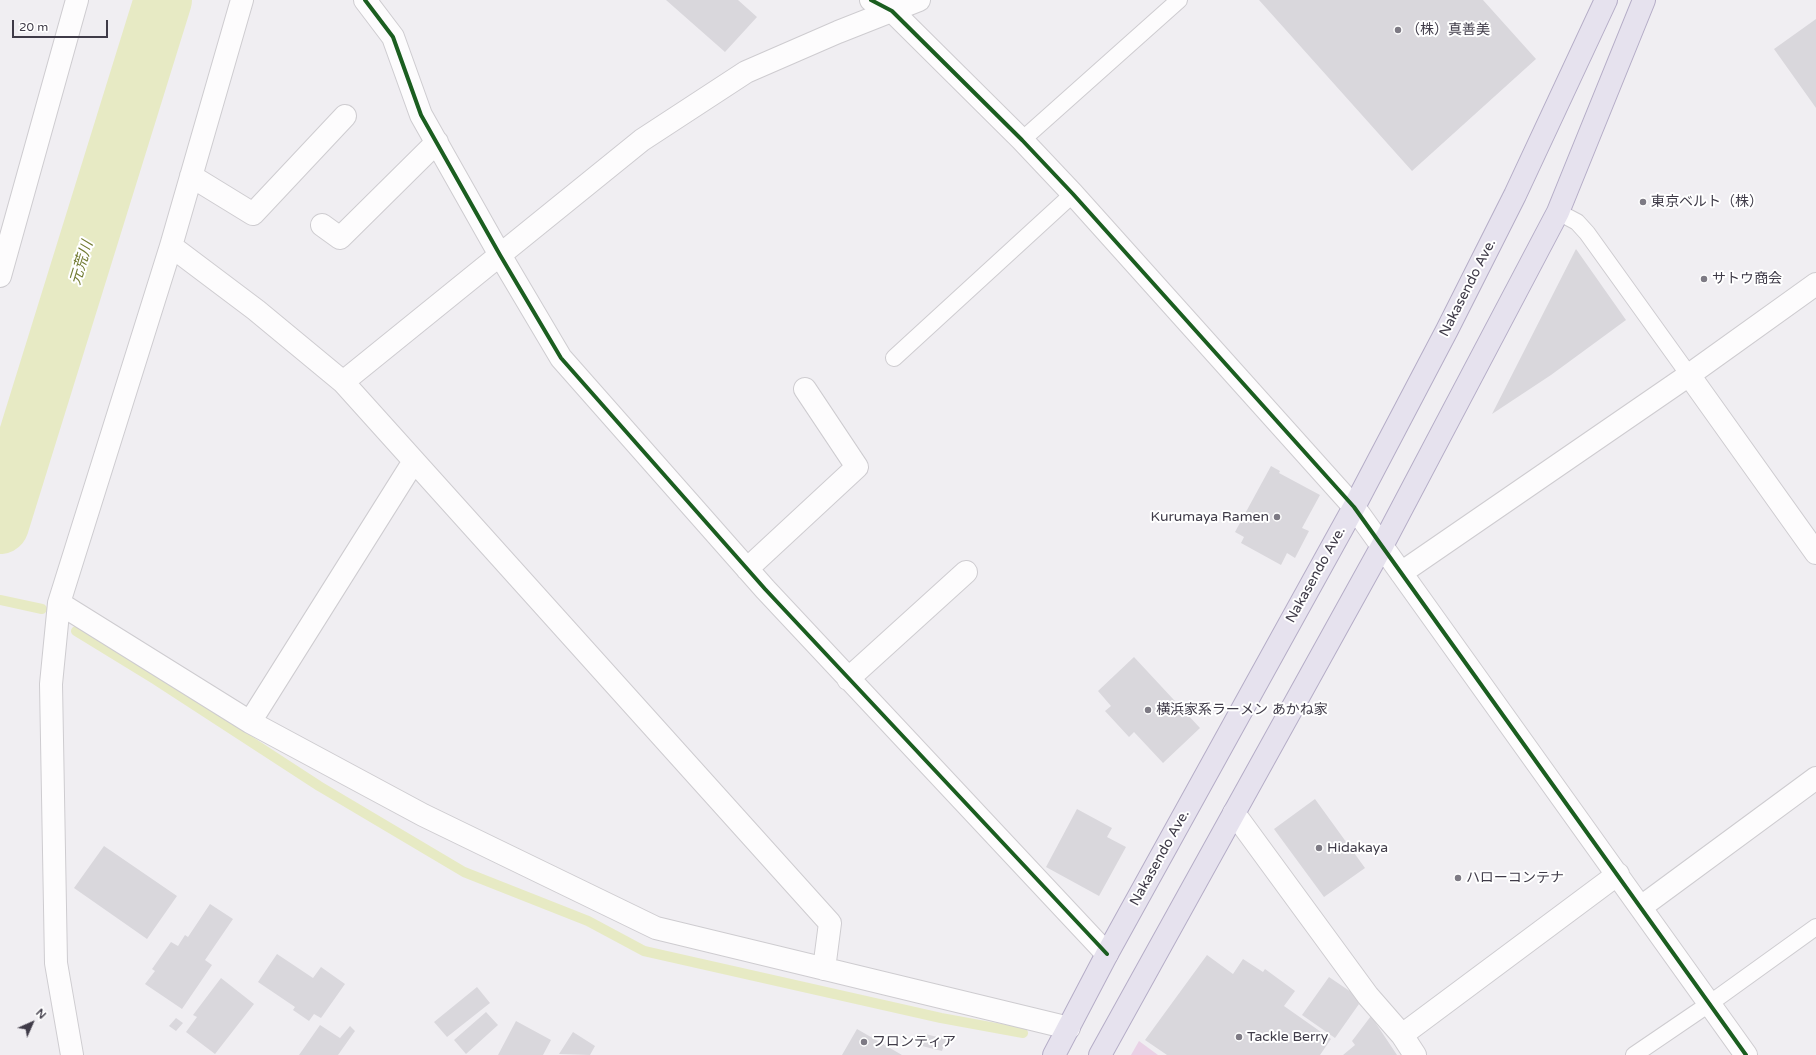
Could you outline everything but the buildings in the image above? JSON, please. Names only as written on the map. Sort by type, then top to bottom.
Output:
[{"type":"highway","points":[[1100,1055],[1382,546],[1558,212],[1644,0]]},
{"type":"highway","name":"Nakasendo Ave.","points":[[1054,1055],[1107,954],[1354,507],[1511,202],[1602,2]]},
{"type":"street","points":[[0,276],[77,0]]},
{"type":"street","points":[[72,1055],[56,963],[52,684],[59,603],[171,246],[242,0]]},
{"type":"street","points":[[365,0],[393,37],[422,115],[436,142],[560,358],[848,679],[1107,954]]},
{"type":"street","points":[[871,0],[894,5],[1073,194],[1354,507],[1746,1055]]},
{"type":"street","points":[[344,382],[642,140],[746,72],[838,32],[894,5],[919,0]]},
{"type":"street","points":[[191,176],[253,214],[345,116]]},
{"type":"street","points":[[322,225],[340,238],[436,142]]},
{"type":"street","points":[[171,246],[256,310],[344,382],[830,923],[824,970]]},
{"type":"street","points":[[1401,573],[1689,375],[1816,284]]},
{"type":"street","points":[[1689,375],[1816,554]]},
{"type":"street","points":[[748,569],[857,467],[805,389]]},
{"type":"street","points":[[250,722],[414,461]]},
{"type":"street","points":[[848,679],[966,572]]},
{"type":"street","points":[[59,603],[250,722],[423,815],[656,928],[824,970],[1069,1028]]},
{"type":"street","points":[[1641,907],[1816,778]]},
{"type":"street","points":[[1234,813],[1368,996],[1402,1034],[1415,1055]]},
{"type":"street","points":[[1402,1034],[1618,874]]},
{"type":"lane","points":[[1022,140],[1179,0]]},
{"type":"lane","points":[[894,358],[1073,194]]},
{"type":"lane","points":[[1558,212],[1577,222],[1587,233],[1689,375]]},
{"type":"lane","points":[[1634,1055],[1709,1004],[1816,927]]},
{"type":"shaded area","points":[[1139,1041],[1158,1055],[1131,1055]]},
{"type":"waterway","name":"元荒川","points":[[0,525],[163,0]]},
{"type":"waterway","points":[[0,600],[42,609]]},
{"type":"waterway","points":[[76,631],[156,680],[319,786],[464,872],[588,921],[644,951],[941,1018],[1023,1033]]},
{"type":"cycle path","points":[[365,0],[393,37],[421,115],[500,255],[561,358],[765,589],[1107,954]]},
{"type":"cycle path","points":[[871,0],[892,11],[1022,140],[1073,194],[1354,507],[1746,1055]]},
{"type":"place","name":"（株）真善美","points":[[1398,30]]},
{"type":"place","name":"東京ベルト（株）","points":[[1643,202]]},
{"type":"place","name":"サトウ商会","points":[[1704,279]]},
{"type":"place","name":"Kurumaya Ramen","points":[[1277,517]]},
{"type":"place","name":"横浜家系ラーメン あかね家","points":[[1148,710]]},
{"type":"place","name":"Hidakaya","points":[[1319,848]]},
{"type":"place","name":"ハローコンテナ","points":[[1458,878]]},
{"type":"place","name":"Tackle Berry","points":[[1239,1037]]},
{"type":"place","name":"フロンティア","points":[[864,1042]]}]
